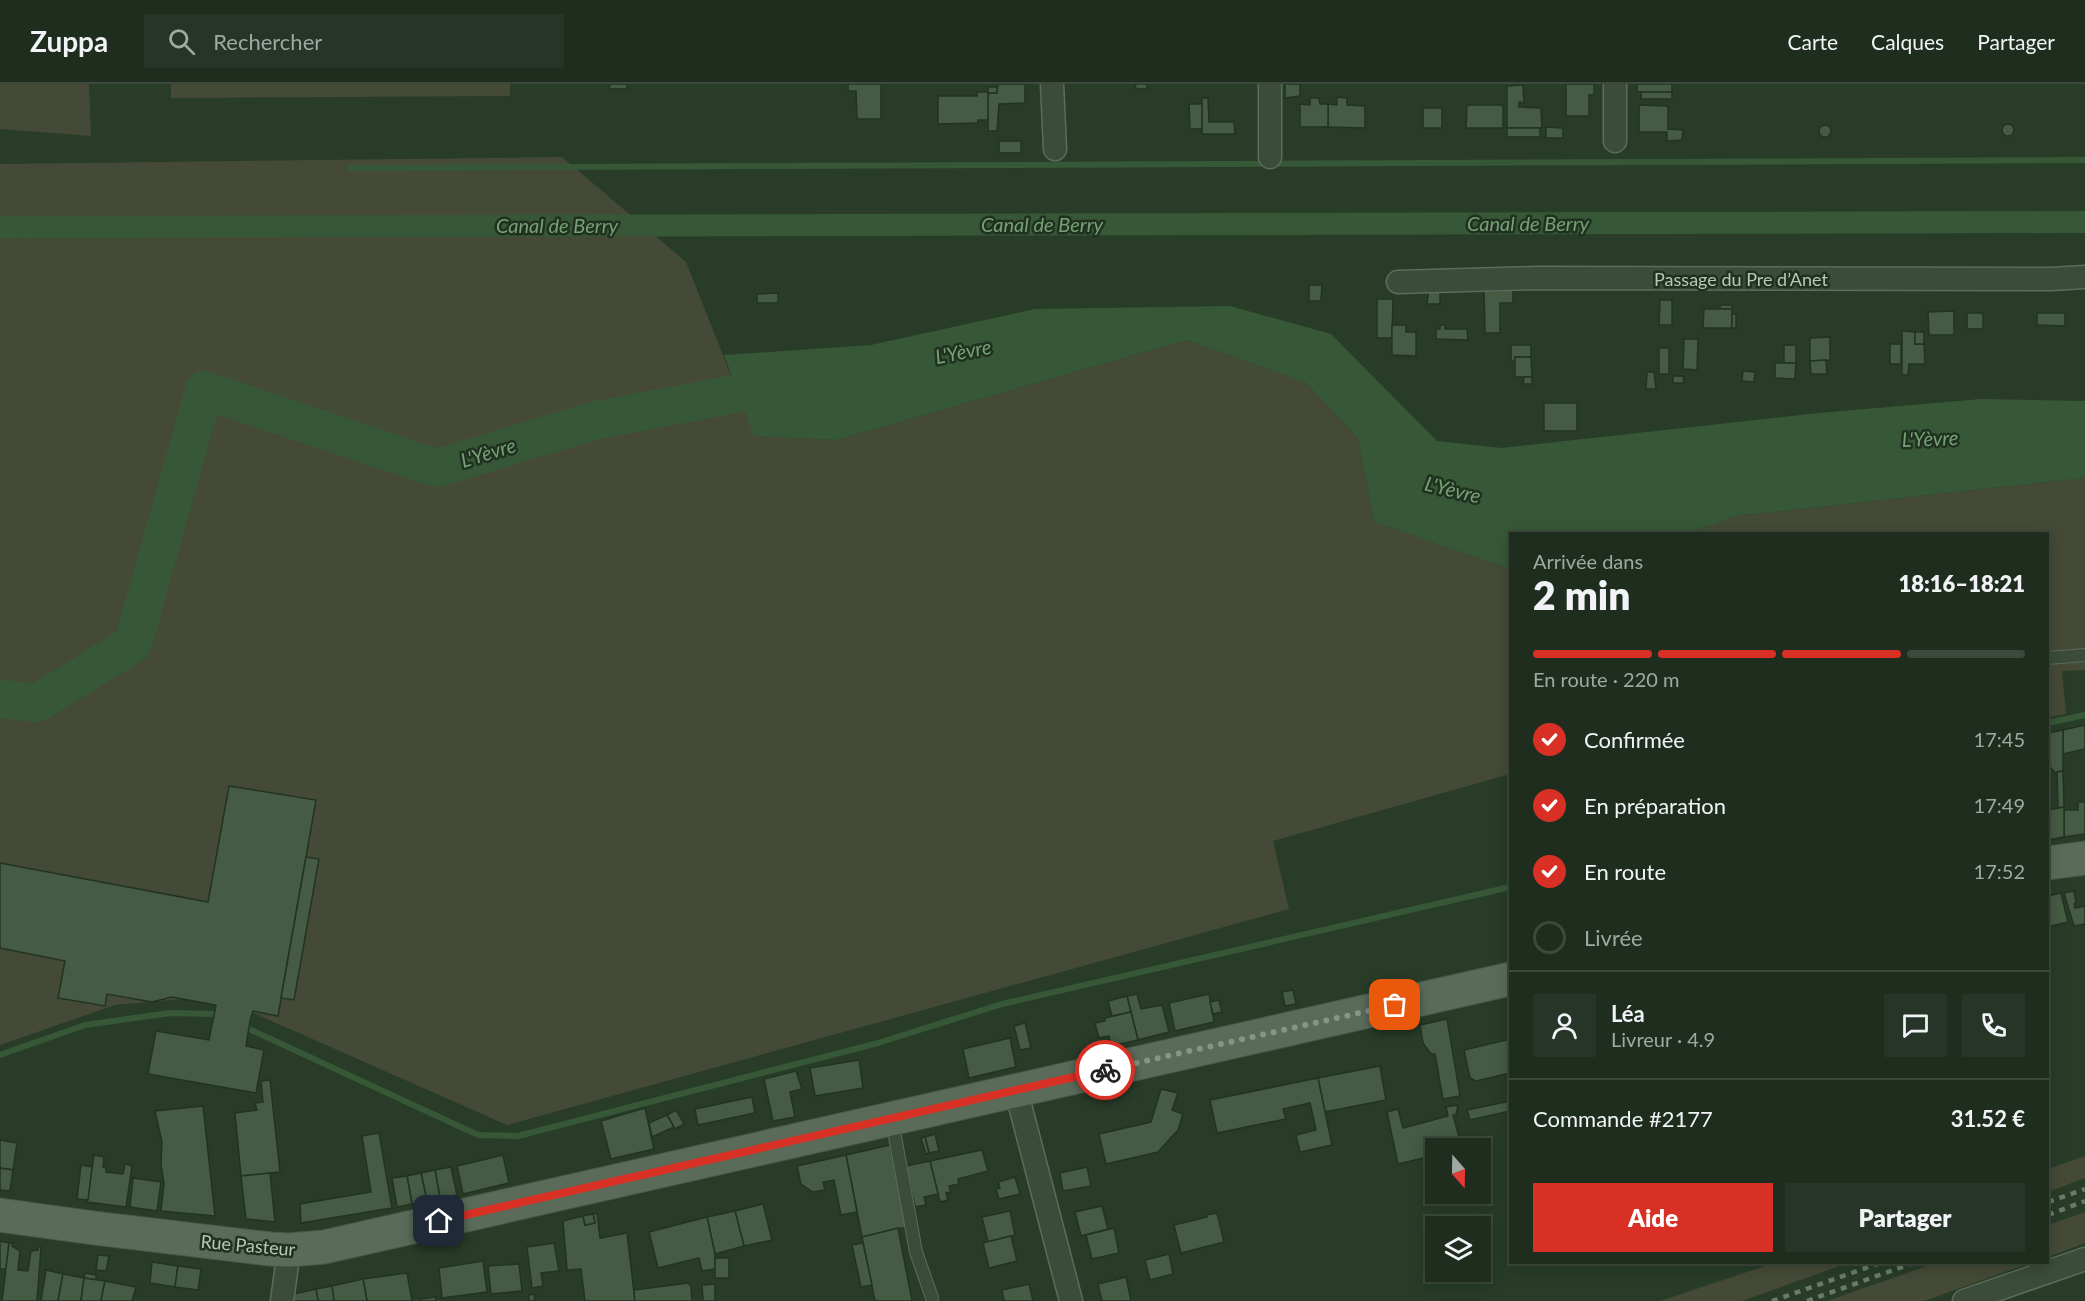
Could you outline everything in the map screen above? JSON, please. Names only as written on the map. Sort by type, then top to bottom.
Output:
[{"type":"main road","points":[[2049,862],[2085,858]]},
{"type":"main road","name":"Rue Pasteur","points":[[0,1215],[106,1230],[289,1250],[324,1247],[1509,979]]},
{"type":"street","points":[[1052,84],[1055,148]]},
{"type":"street","points":[[1270,84],[1270,157]]},
{"type":"street","points":[[1615,84],[1616,141]]},
{"type":"street","name":"Passage du Pre d’Anet","points":[[1398,282],[1538,278],[2051,279],[2085,277]]},
{"type":"street","points":[[1016,1090],[1071,1301]]},
{"type":"street","points":[[282,1301],[289,1250]]},
{"type":"street","points":[[1964,1301],[2085,1259]]},
{"type":"lane","points":[[2049,658],[2085,655]]},
{"type":"lane","points":[[892,1118],[916,1252],[932,1298]]},
{"type":"shaded area","points":[[0,84],[89,84],[91,136],[0,129]]},
{"type":"shaded area","points":[[171,84],[510,84],[510,96],[171,98]]},
{"type":"shaded area","points":[[562,157],[686,262],[755,436],[837,440],[1187,340],[1306,383],[1358,438],[1374,522],[1509,569],[1509,774],[1273,841],[1289,909],[507,1125],[215,996],[115,1005],[0,1045],[0,164]]},
{"type":"shaded area","points":[[2085,478],[2085,670],[2062,671],[2066,714],[2049,717],[2049,532],[1687,532],[1736,516]]},
{"type":"shaded area","points":[[2085,1156],[2085,1178],[2049,1192],[2049,1169]]},
{"type":"shaded area","points":[[2085,1212],[2085,1243],[2049,1257],[2049,1225]]},
{"type":"shaded area","points":[[1771,1264],[1845,1264],[1742,1301],[1660,1301]]},
{"type":"shaded area","points":[[1933,1264],[2027,1264],[1924,1301],[1827,1301]]},
{"type":"water","points":[[1230,306],[1331,334],[1437,441],[1502,448],[1819,413],[1981,399],[2085,401],[2085,478],[1736,516],[1687,532],[1509,532],[1509,569],[1374,522],[1358,438],[1306,383],[1187,340],[837,440],[754,436],[724,355],[871,345],[1035,309]]},
{"type":"building","points":[[610,84],[627,84],[627,89],[609,89]]},
{"type":"building","points":[[848,84],[881,84],[881,119],[857,119],[856,91],[848,91]]},
{"type":"building","points":[[998,84],[1025,84],[1025,103],[999,104],[997,131],[988,131],[988,93],[997,93]]},
{"type":"building","points":[[1135,84],[1147,84],[1147,89],[1136,89]]},
{"type":"building","points":[[1285,84],[1300,84],[1300,96],[1285,98]]},
{"type":"building","points":[[1566,84],[1594,84],[1594,95],[1589,95],[1589,116],[1566,116]]},
{"type":"building","points":[[1637,84],[1672,84],[1672,92],[1637,92]]},
{"type":"building","points":[[1523,85],[1524,103],[1519,102],[1519,107],[1541,108],[1542,128],[1507,128],[1507,86]]},
{"type":"building","points":[[988,87],[997,87],[997,93],[988,93]]},
{"type":"building","points":[[977,92],[988,92],[988,120],[978,120],[978,123],[938,124],[938,96],[977,96]]},
{"type":"building","points":[[1641,92],[1672,92],[1672,99],[1641,99]]},
{"type":"building","points":[[1337,97],[1347,98],[1347,105],[1365,106],[1365,128],[1328,127],[1328,104],[1337,105]]},
{"type":"building","points":[[1202,98],[1208,98],[1209,122],[1234,122],[1235,134],[1202,134]]},
{"type":"building","points":[[1310,98],[1319,98],[1320,104],[1328,104],[1328,127],[1300,127],[1300,104],[1310,105]]},
{"type":"building","points":[[1189,104],[1202,104],[1202,129],[1190,129]]},
{"type":"building","points":[[1467,105],[1503,105],[1503,128],[1466,128]]},
{"type":"building","points":[[1639,105],[1668,106],[1668,129],[1683,130],[1682,140],[1667,141],[1667,132],[1639,132]]},
{"type":"building","points":[[1423,108],[1442,108],[1442,128],[1423,128]]},
{"type":"building","points":[[2008,124],[2014,130],[2008,136],[2002,130]]},
{"type":"building","points":[[1825,125],[1831,131],[1825,137],[1819,131]]},
{"type":"building","points":[[1546,127],[1563,128],[1563,138],[1546,138]]},
{"type":"building","points":[[1507,128],[1540,128],[1540,137],[1507,137]]},
{"type":"building","points":[[999,141],[1021,141],[1021,153],[999,153]]},
{"type":"building","points":[[1309,285],[1322,285],[1321,301],[1309,301]]},
{"type":"building","points":[[1429,287],[1440,287],[1440,304],[1427,304]]},
{"type":"building","points":[[1513,290],[1513,303],[1500,303],[1500,333],[1485,333],[1484,291]]},
{"type":"building","points":[[778,293],[778,303],[757,303],[757,294]]},
{"type":"building","points":[[1377,299],[1393,299],[1392,338],[1377,338]]},
{"type":"building","points":[[1660,300],[1672,300],[1672,325],[1659,325]]},
{"type":"building","points":[[1720,305],[1732,305],[1732,309],[1720,309]]},
{"type":"building","points":[[1704,309],[1732,309],[1732,328],[1703,328]]},
{"type":"building","points":[[1954,311],[1954,335],[1929,335],[1928,312]]},
{"type":"building","points":[[1967,313],[1983,313],[1983,329],[1967,329]]},
{"type":"building","points":[[2037,313],[2065,313],[2065,326],[2037,325]]},
{"type":"building","points":[[1732,314],[1736,314],[1736,328],[1732,328]]},
{"type":"building","points":[[1392,325],[1406,325],[1406,332],[1416,332],[1416,356],[1392,355]]},
{"type":"building","points":[[1440,325],[1445,325],[1445,329],[1467,329],[1468,340],[1436,339],[1436,329],[1440,329]]},
{"type":"building","points":[[1902,331],[1915,332],[1915,344],[1924,344],[1925,364],[1909,364],[1908,375],[1902,375]]},
{"type":"building","points":[[1915,332],[1924,332],[1924,344],[1915,344]]},
{"type":"building","points":[[1830,337],[1830,360],[1810,361],[1810,338]]},
{"type":"building","points":[[1684,339],[1698,339],[1697,370],[1683,369]]},
{"type":"building","points":[[1890,344],[1901,344],[1901,364],[1890,364]]},
{"type":"building","points":[[1511,345],[1531,345],[1531,357],[1515,357],[1515,361],[1511,361]]},
{"type":"building","points":[[1784,345],[1796,345],[1796,363],[1784,363]]},
{"type":"building","points":[[1659,348],[1669,348],[1669,374],[1659,374]]},
{"type":"building","points":[[1515,357],[1531,357],[1532,377],[1515,377]]},
{"type":"building","points":[[1826,360],[1827,374],[1811,374],[1810,361]]},
{"type":"building","points":[[1775,363],[1796,363],[1795,379],[1775,378]]},
{"type":"building","points":[[1743,371],[1755,372],[1754,382],[1742,381]]},
{"type":"building","points":[[1647,372],[1654,372],[1656,389],[1646,389]]},
{"type":"building","points":[[1673,376],[1683,376],[1684,383],[1673,383]]},
{"type":"building","points":[[1524,377],[1532,377],[1532,384],[1523,384]]},
{"type":"building","points":[[1544,403],[1577,403],[1577,431],[1544,431]]},
{"type":"building","points":[[2085,725],[2085,749],[2063,754],[2063,730]]},
{"type":"building","points":[[2063,730],[2063,771],[2055,773],[2049,765],[2049,733]]},
{"type":"building","points":[[2063,771],[2064,807],[2058,808],[2057,772]]},
{"type":"building","points":[[229,786],[316,800],[278,1016],[253,1011],[250,1021],[246,1046],[264,1050],[256,1093],[148,1074],[156,1031],[209,1040],[216,1005],[172,997],[152,1002],[107,994],[105,1006],[58,998],[65,961],[0,948],[0,863],[208,902]]},
{"type":"building","points":[[2078,802],[2085,802],[2085,834],[2064,837],[2064,810],[2078,810]]},
{"type":"building","points":[[2064,807],[2064,837],[2049,840],[2049,810]]},
{"type":"building","points":[[306,857],[319,859],[294,1000],[281,998]]},
{"type":"building","points":[[2074,891],[2075,908],[2085,906],[2085,924],[2074,926],[2064,893]]},
{"type":"building","points":[[2061,893],[2068,922],[2049,927],[2049,896]]},
{"type":"building","points":[[1293,990],[1296,1004],[1285,1006],[1282,992]]},
{"type":"building","points":[[1137,994],[1141,1009],[1162,1005],[1169,1032],[1138,1040],[1127,996]]},
{"type":"building","points":[[1209,994],[1214,1022],[1175,1031],[1169,1003]]},
{"type":"building","points":[[1127,996],[1131,1012],[1112,1016],[1108,1001]]},
{"type":"building","points":[[1219,1000],[1222,1012],[1213,1014],[1210,1002]]},
{"type":"building","points":[[1131,1012],[1138,1040],[1111,1046],[1109,1036],[1099,1038],[1095,1023],[1105,1021],[1105,1018]]},
{"type":"building","points":[[1447,1019],[1460,1096],[1443,1099],[1435,1054],[1431,1054],[1423,1043],[1420,1025]]},
{"type":"building","points":[[1025,1023],[1031,1048],[1020,1050],[1014,1026]]},
{"type":"building","points":[[1010,1038],[1016,1067],[969,1078],[963,1049]]},
{"type":"building","points":[[1509,1039],[1509,1073],[1476,1081],[1470,1078],[1464,1050]]},
{"type":"building","points":[[859,1060],[863,1088],[815,1096],[810,1068]]},
{"type":"building","points":[[1380,1066],[1386,1100],[1325,1112],[1318,1078]]},
{"type":"building","points":[[796,1071],[802,1089],[790,1092],[795,1117],[773,1121],[764,1079]]},
{"type":"building","points":[[1318,1078],[1332,1145],[1300,1152],[1296,1135],[1316,1130],[1310,1103],[1283,1109],[1286,1119],[1217,1133],[1210,1100]]},
{"type":"building","points":[[270,1080],[280,1172],[241,1176],[235,1113],[257,1110],[255,1103],[263,1102],[261,1081]]},
{"type":"building","points":[[1161,1089],[1178,1093],[1172,1110],[1183,1114],[1178,1130],[1158,1152],[1106,1164],[1099,1134],[1151,1122]]},
{"type":"building","points":[[752,1097],[755,1113],[698,1125],[695,1109]]},
{"type":"building","points":[[1509,1101],[1509,1111],[1470,1120],[1467,1110]]},
{"type":"building","points":[[1458,1105],[1456,1115],[1453,1115],[1459,1138],[1425,1138],[1425,1158],[1398,1164],[1387,1112],[1398,1109],[1403,1128],[1448,1116],[1446,1107]]},
{"type":"building","points":[[203,1106],[215,1216],[161,1211],[164,1183],[161,1164],[162,1142],[155,1111]]},
{"type":"building","points":[[645,1108],[654,1149],[611,1159],[601,1121]]},
{"type":"building","points":[[676,1110],[684,1124],[675,1129],[667,1115]]},
{"type":"building","points":[[667,1115],[674,1127],[652,1137],[649,1123]]},
{"type":"building","points":[[379,1133],[392,1208],[301,1223],[300,1204],[371,1192],[362,1136]]},
{"type":"building","points":[[935,1134],[939,1151],[929,1153],[925,1137]]},
{"type":"building","points":[[925,1137],[929,1153],[926,1154],[921,1138]]},
{"type":"building","points":[[0,1140],[17,1143],[13,1170],[0,1168]]},
{"type":"building","points":[[890,1145],[907,1227],[862,1237],[846,1155]]},
{"type":"building","points":[[982,1150],[988,1171],[958,1179],[959,1184],[949,1186],[951,1192],[946,1193],[948,1200],[940,1202],[930,1161]]},
{"type":"building","points":[[94,1155],[104,1157],[103,1167],[106,1168],[106,1172],[123,1174],[125,1164],[132,1166],[126,1207],[87,1202]]},
{"type":"building","points":[[503,1155],[509,1183],[463,1194],[457,1166]]},
{"type":"building","points":[[846,1155],[857,1212],[841,1215],[834,1180],[823,1182],[825,1190],[813,1192],[801,1184],[797,1166]]},
{"type":"building","points":[[930,1161],[938,1194],[924,1197],[926,1205],[915,1207],[906,1166]]},
{"type":"building","points":[[81,1165],[92,1167],[88,1200],[77,1199]]},
{"type":"building","points":[[451,1167],[457,1195],[440,1198],[435,1170]]},
{"type":"building","points":[[1087,1167],[1091,1186],[1063,1191],[1060,1173]]},
{"type":"building","points":[[0,1168],[13,1170],[10,1191],[0,1190]]},
{"type":"building","points":[[435,1170],[440,1198],[427,1201],[421,1173]]},
{"type":"building","points":[[270,1173],[275,1222],[246,1219],[241,1176]]},
{"type":"building","points":[[421,1173],[427,1201],[412,1204],[407,1176]]},
{"type":"building","points":[[407,1176],[412,1204],[397,1207],[392,1178]]},
{"type":"building","points":[[1015,1177],[1020,1194],[999,1199],[996,1189],[1000,1188],[998,1182]]},
{"type":"building","points":[[133,1178],[161,1182],[157,1211],[130,1207]]},
{"type":"building","points":[[763,1204],[772,1240],[744,1246],[735,1211]]},
{"type":"building","points":[[1102,1206],[1108,1229],[1081,1236],[1075,1212]]},
{"type":"building","points":[[735,1211],[744,1246],[715,1254],[707,1217]]},
{"type":"building","points":[[1010,1211],[1015,1235],[988,1242],[982,1217]]},
{"type":"building","points":[[597,1213],[600,1238],[627,1233],[635,1301],[585,1301],[581,1269],[567,1270],[563,1221],[583,1216],[585,1225],[595,1223],[593,1214]]},
{"type":"building","points":[[1217,1213],[1224,1242],[1181,1253],[1174,1225]]},
{"type":"building","points":[[593,1214],[595,1223],[585,1225],[583,1216]]},
{"type":"building","points":[[707,1217],[715,1254],[715,1269],[702,1271],[699,1258],[658,1268],[649,1232]]},
{"type":"building","points":[[898,1228],[912,1301],[875,1301],[862,1237]]},
{"type":"building","points":[[1114,1228],[1119,1253],[1092,1259],[1086,1235]]},
{"type":"building","points":[[1011,1236],[1017,1261],[989,1268],[983,1243]]},
{"type":"building","points":[[0,1241],[9,1243],[6,1269],[0,1269]]},
{"type":"building","points":[[9,1243],[13,1243],[12,1246],[20,1251],[18,1270],[28,1271],[31,1251],[41,1247],[37,1301],[2,1301]]},
{"type":"building","points":[[554,1243],[559,1271],[541,1273],[543,1286],[532,1288],[527,1247]]},
{"type":"building","points":[[863,1243],[872,1285],[861,1287],[852,1245]]},
{"type":"building","points":[[1169,1254],[1173,1274],[1150,1280],[1145,1260]]},
{"type":"building","points":[[98,1255],[109,1256],[106,1271],[96,1270]]},
{"type":"building","points":[[715,1258],[729,1258],[729,1278],[715,1278]]},
{"type":"building","points":[[483,1261],[487,1292],[442,1298],[439,1268]]},
{"type":"building","points":[[152,1262],[178,1266],[175,1287],[150,1283]]},
{"type":"building","points":[[519,1264],[522,1291],[491,1294],[488,1266]]},
{"type":"building","points":[[178,1266],[201,1269],[198,1290],[175,1287]]},
{"type":"building","points":[[46,1270],[63,1274],[58,1301],[41,1301]]},
{"type":"building","points":[[85,1273],[96,1275],[96,1280],[84,1278]]},
{"type":"building","points":[[407,1273],[412,1301],[367,1301],[363,1279]]},
{"type":"building","points":[[63,1274],[84,1278],[81,1301],[58,1301]]},
{"type":"building","points":[[1126,1277],[1131,1301],[1102,1301],[1098,1284]]},
{"type":"building","points":[[84,1278],[105,1281],[101,1301],[81,1301]]},
{"type":"building","points":[[363,1279],[367,1301],[334,1301],[332,1286]]},
{"type":"building","points":[[105,1281],[136,1287],[132,1301],[101,1301]]},
{"type":"building","points":[[688,1283],[691,1286],[692,1301],[635,1301],[634,1290]]},
{"type":"building","points":[[715,1284],[715,1301],[703,1301],[702,1285]]},
{"type":"building","points":[[1029,1284],[1033,1301],[1004,1301],[1002,1290]]},
{"type":"building","points":[[332,1286],[334,1301],[318,1301],[316,1289]]},
{"type":"building","points":[[316,1289],[318,1301],[293,1301],[294,1294]]},
{"type":"building","points":[[534,1294],[535,1301],[529,1301],[529,1295]]},
{"type":"building","points":[[436,1297],[436,1301],[421,1301],[420,1299]]},
{"type":"waterway","points":[[351,168],[2085,160]]},
{"type":"waterway","name":"Canal de Berry","points":[[0,227],[2085,222]]},
{"type":"waterway","name":"L'Yèvre","points":[[0,699],[37,703],[133,644],[204,390],[437,468],[597,420],[789,384]]},
{"type":"waterway","points":[[2049,723],[2085,715]]},
{"type":"waterway","points":[[249,1029],[478,1135],[518,1136],[878,1043],[1002,1004],[1509,887]]},
{"type":"waterway","points":[[0,1055],[85,1025],[170,1013],[214,1014]]},
{"type":"railway","points":[[2049,1202],[2085,1189]]},
{"type":"railway","points":[[2049,1215],[2085,1201]]},
{"type":"railway","points":[[1772,1301],[1877,1264]]},
{"type":"railway","points":[[1807,1301],[1910,1264]]},
{"type":"way so far","points":[[1105,1070],[1395,1005]]},
{"type":"route","points":[[439,1221],[1105,1070]]}]
